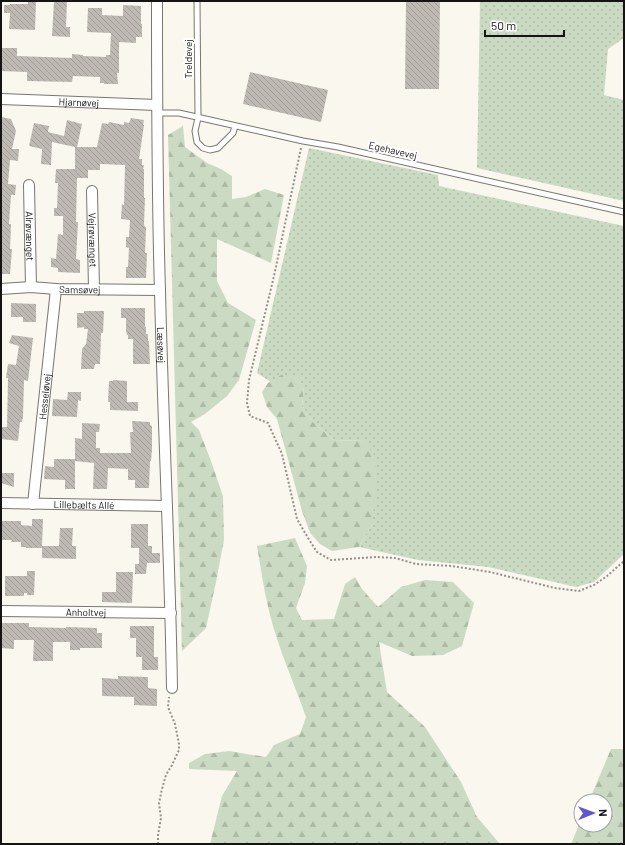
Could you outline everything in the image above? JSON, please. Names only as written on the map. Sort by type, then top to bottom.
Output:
[{"type":"street","name":"Læsøvej","points":[[157,1],[160,290],[171,613],[172,688]]},
{"type":"street","name":"Hjarnøvej","points":[[1,99],[157,109]]},
{"type":"street","name":"Alrøvænget","points":[[29,186],[31,287]]},
{"type":"street","name":"Vejrøvænget","points":[[92,191],[94,289]]},
{"type":"street","name":"Samsøvej","points":[[1,289],[31,287],[56,289],[160,290]]},
{"type":"street","name":"Hesseløvej","points":[[33,504],[56,289]]},
{"type":"street","name":"Lillebælts Allé","points":[[1,503],[167,506]]},
{"type":"street","name":"Anholtvej","points":[[1,611],[171,613]]},
{"type":"lane","name":"Treldevej","points":[[197,1],[197,142],[203,148],[210,150],[218,148],[233,133],[235,126]]},
{"type":"lane","name":"Egehavevej","points":[[157,109],[303,141],[338,147],[624,212]]},
{"type":"path","points":[[303,141],[274,276],[249,380],[247,403],[250,416],[268,423],[282,454],[297,519],[316,552],[331,560],[377,557],[396,558],[416,564],[452,566],[490,572],[555,588],[579,591],[594,585],[624,561]]},
{"type":"path","points":[[158,844],[161,818],[159,803],[162,789],[166,775],[179,750],[180,744],[175,724],[168,707],[168,699],[172,688]]},
{"type":"green space","points":[[480,1],[624,1],[624,38],[608,49],[604,95],[624,100],[624,201],[477,168]]},
{"type":"green space","points":[[183,126],[185,147],[207,163],[232,176],[232,199],[246,197],[265,189],[284,195],[271,263],[217,239],[217,281],[228,303],[256,320],[239,380],[227,396],[205,414],[191,422],[199,430],[223,496],[224,540],[206,628],[182,651],[168,135]]},
{"type":"green space","points":[[309,148],[438,175],[439,186],[624,226],[624,554],[594,582],[576,587],[488,567],[418,560],[359,547],[372,524],[363,440],[335,441],[311,420],[302,407],[304,388],[281,375],[271,382],[257,373]]},
{"type":"green space","points":[[281,375],[297,375],[304,388],[302,407],[311,420],[335,441],[363,440],[376,457],[376,489],[372,524],[359,547],[332,551],[320,544],[310,533],[302,511],[277,419],[267,407],[262,392],[268,383]]},
{"type":"green space","points":[[295,538],[307,566],[305,583],[296,608],[302,620],[334,619],[345,584],[355,577],[362,589],[378,607],[401,587],[425,580],[453,582],[474,603],[462,646],[443,655],[412,656],[379,642],[387,692],[425,727],[461,782],[477,817],[500,844],[210,844],[222,796],[237,771],[189,769],[189,763],[205,754],[229,751],[266,757],[274,745],[300,734],[306,717],[282,654],[270,615],[257,546]]},
{"type":"green space","points":[[611,749],[624,749],[624,844],[571,844],[576,833],[613,833],[613,793],[592,793]]},
{"type":"building","points":[[28,1],[36,1],[35,30],[9,29],[10,13],[4,13],[4,5],[28,4]]},
{"type":"building","points":[[54,1],[67,1],[66,27],[70,27],[70,37],[52,36]]},
{"type":"building","points":[[406,1],[440,1],[439,89],[405,89]]},
{"type":"building","points":[[123,5],[141,6],[142,37],[136,37],[136,43],[119,42],[119,73],[117,73],[118,84],[100,83],[100,77],[73,76],[72,82],[27,81],[27,72],[1,71],[1,48],[17,48],[17,56],[72,58],[72,54],[106,57],[106,55],[110,55],[111,33],[87,32],[88,8],[102,8],[102,15],[123,16]]},
{"type":"building","points":[[250,72],[328,90],[321,122],[243,104]]},
{"type":"building","points":[[1,117],[11,119],[16,131],[12,149],[19,149],[18,161],[10,160],[8,184],[16,185],[15,195],[11,195],[9,224],[11,224],[10,249],[12,249],[10,274],[1,274]]},
{"type":"building","points":[[131,118],[144,120],[139,159],[142,159],[142,165],[144,165],[144,224],[146,227],[145,253],[147,253],[146,278],[126,278],[129,248],[126,247],[126,237],[129,237],[130,220],[121,219],[122,204],[124,205],[125,165],[100,164],[100,170],[88,170],[88,178],[77,178],[76,222],[78,222],[76,259],[80,260],[80,273],[58,272],[58,268],[51,267],[51,258],[56,259],[58,234],[63,235],[63,216],[54,216],[54,208],[57,208],[58,183],[55,183],[56,169],[75,169],[75,147],[52,142],[51,165],[41,164],[42,149],[29,146],[34,123],[49,126],[48,132],[64,136],[67,120],[82,124],[77,147],[97,147],[102,123],[108,124],[109,122],[124,125],[124,122],[129,123]]},
{"type":"building","points":[[11,303],[36,304],[36,322],[23,322],[23,317],[11,317]]},
{"type":"building","points":[[121,308],[145,308],[145,327],[149,341],[150,364],[133,364],[133,339],[128,339],[126,318],[121,318]]},
{"type":"building","points":[[84,311],[104,311],[103,333],[101,333],[100,364],[95,364],[94,369],[81,369],[82,349],[86,344],[88,329],[84,329],[84,327],[77,328],[77,313],[84,313]]},
{"type":"building","points":[[12,335],[33,338],[28,381],[24,380],[23,417],[22,422],[20,422],[18,441],[1,439],[1,427],[7,427],[8,378],[6,378],[8,364],[16,365],[19,346],[9,343]]},
{"type":"building","points":[[109,381],[127,381],[127,402],[138,402],[138,411],[110,410],[110,402],[108,402]]},
{"type":"building","points":[[68,392],[81,392],[81,401],[78,400],[77,417],[52,416],[53,399],[67,400]]},
{"type":"building","points":[[132,421],[150,422],[150,425],[152,426],[149,488],[135,488],[135,480],[128,480],[128,469],[108,468],[107,489],[93,489],[94,463],[75,461],[75,489],[65,489],[65,480],[44,479],[45,466],[54,467],[54,459],[75,459],[75,438],[82,439],[82,423],[100,424],[99,432],[96,432],[96,448],[100,448],[100,453],[131,453],[130,432],[133,432]]},
{"type":"building","points":[[1,473],[14,473],[14,487],[1,483]]},
{"type":"building","points":[[32,519],[43,519],[42,546],[59,546],[60,528],[73,528],[72,546],[76,546],[76,559],[42,558],[42,548],[26,548],[21,547],[21,542],[1,540],[1,521],[21,521],[21,525],[32,526]]},
{"type":"building","points":[[131,524],[148,524],[148,546],[152,546],[152,553],[160,553],[160,563],[147,563],[146,574],[135,574],[135,564],[139,564],[139,548],[131,548]]},
{"type":"building","points":[[27,571],[35,571],[34,595],[27,595],[27,593],[24,593],[24,596],[5,596],[5,576],[27,576]]},
{"type":"building","points":[[116,572],[133,572],[132,603],[102,602],[102,592],[116,592]]},
{"type":"building","points":[[1,623],[29,623],[29,627],[97,628],[97,633],[102,633],[102,648],[80,648],[80,650],[70,650],[70,642],[53,642],[53,661],[33,661],[34,640],[14,640],[14,649],[1,648]]},
{"type":"building","points":[[130,626],[154,626],[154,657],[158,657],[158,670],[142,670],[142,657],[136,657],[136,638],[130,638]]},
{"type":"building","points":[[118,676],[148,677],[148,688],[157,689],[157,706],[134,705],[134,697],[102,696],[102,678],[118,679]]}]
